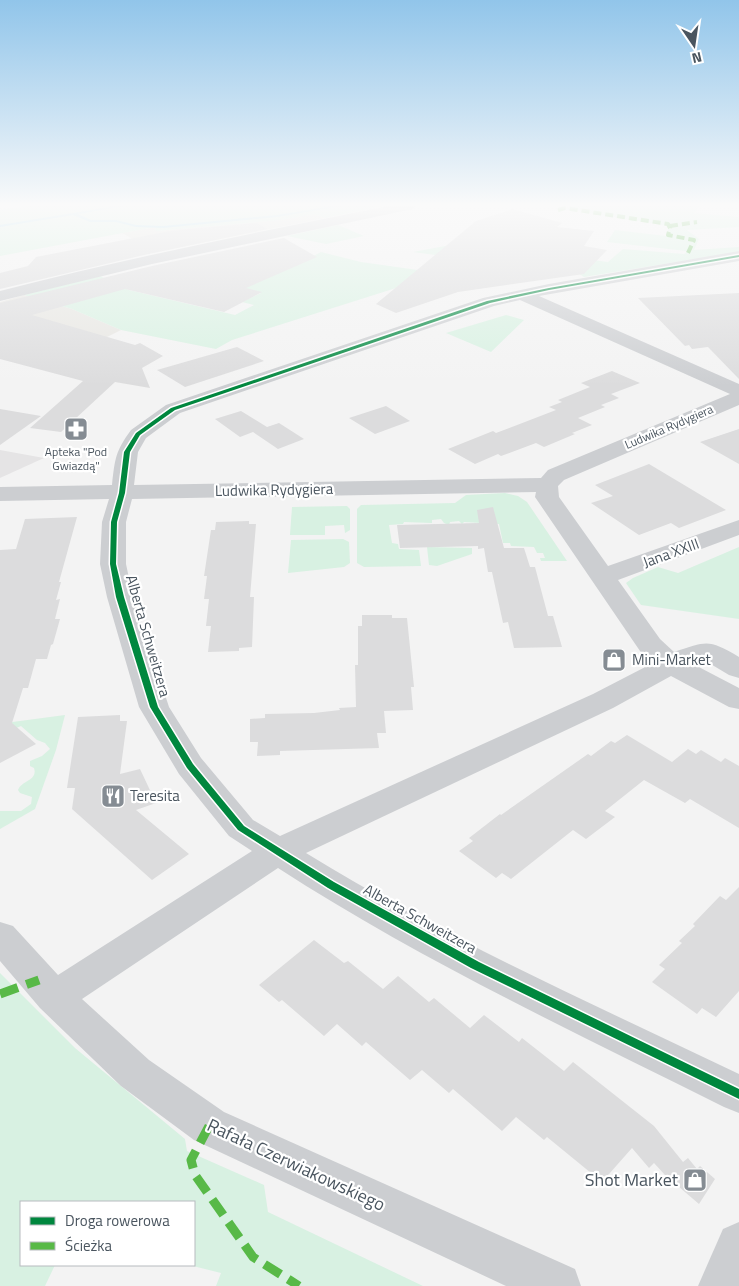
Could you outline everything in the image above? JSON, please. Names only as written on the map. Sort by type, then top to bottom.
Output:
[{"type":"street","points":[[0,296],[120,266]]},
{"type":"street","name":"Alberta Schweitzera","points":[[683,266],[489,302],[173,409],[138,434],[127,452],[122,493],[114,522],[113,564],[120,597],[154,707],[190,766],[241,828],[277,852],[476,965],[739,1094]]},
{"type":"street","points":[[522,295],[739,391]]},
{"type":"street","name":"Ludwika Rydygiera","points":[[0,494],[547,485],[556,475],[566,470],[739,398]]},
{"type":"street","points":[[547,485],[547,497],[650,644],[671,664],[739,700]]},
{"type":"street","name":"Jana XXIII","points":[[602,577],[739,527]]},
{"type":"street","points":[[54,997],[277,852],[603,701],[682,658],[707,650],[739,669]]},
{"type":"street","name":"Rafała Czerwiakowskiego","points":[[0,936],[54,997],[135,1073],[209,1126],[558,1286]]},
{"type":"street","points":[[721,1286],[739,1245]]},
{"type":"shaded area","points":[[24,295],[72,309],[121,330],[67,357],[0,331],[0,302]]},
{"type":"shaded area","points":[[0,450],[44,458],[0,478]]},
{"type":"green space","points":[[295,266],[389,266],[460,276],[396,288],[232,340],[216,349],[121,330],[72,309],[24,295],[100,276],[129,290],[235,315],[254,305],[242,302],[261,293],[241,287],[282,269],[287,270]]},
{"type":"green space","points":[[516,266],[652,266],[584,277],[569,267],[531,268]]},
{"type":"green space","points":[[506,315],[524,320],[491,352],[446,333]]},
{"type":"green space","points":[[505,493],[518,496],[527,502],[567,561],[541,561],[540,558],[545,558],[543,553],[537,553],[534,547],[511,546],[510,543],[503,543],[499,524],[464,522],[462,524],[459,521],[450,522],[449,525],[441,519],[432,520],[432,523],[404,522],[403,524],[389,525],[392,543],[398,544],[399,549],[419,550],[421,566],[364,567],[357,563],[357,509],[361,505],[455,503],[466,495]]},
{"type":"green space","points":[[347,506],[350,509],[350,530],[345,533],[344,525],[325,526],[325,535],[290,535],[292,507]]},
{"type":"green space","points":[[343,539],[349,542],[350,563],[344,567],[288,573],[291,540]]},
{"type":"green space","points":[[427,547],[472,548],[472,554],[437,566],[429,565]]},
{"type":"green space","points":[[739,547],[739,619],[641,605],[626,583],[658,567],[678,573]]},
{"type":"green space","points":[[65,715],[56,750],[35,809],[0,829],[0,811],[21,811],[31,804],[32,797],[20,793],[18,790],[34,776],[34,768],[30,766],[30,761],[42,756],[50,749],[45,743],[37,740],[21,726],[12,730],[5,723]]},
{"type":"green space","points":[[0,973],[75,1048],[185,1139],[187,1151],[264,1185],[268,1212],[423,1286],[216,1286],[221,1273],[193,1266],[195,1266],[195,1201],[20,1201],[20,1266],[55,1266],[45,1286],[0,1286]]},
{"type":"building","points":[[28,266],[97,266],[0,289],[0,273]]},
{"type":"building","points":[[152,266],[296,266],[246,288],[262,292],[224,312],[125,289],[32,315],[135,345],[140,343],[163,356],[142,368],[150,388],[115,382],[61,432],[30,428],[83,381],[0,359],[0,303]]},
{"type":"building","points":[[422,266],[592,266],[584,274],[458,292],[396,313],[376,304]]},
{"type":"building","points":[[739,293],[739,379],[708,347],[692,349],[689,345],[685,346],[638,298]]},
{"type":"building","points":[[237,347],[264,361],[185,387],[157,370]]},
{"type":"building","points":[[612,371],[640,383],[611,394],[619,398],[601,405],[605,407],[578,418],[592,425],[572,433],[575,434],[544,447],[536,443],[501,456],[498,454],[475,464],[448,449],[493,431],[496,433],[556,410],[549,407],[562,402],[558,400],[590,387],[581,383]]},
{"type":"building","points":[[386,406],[410,421],[375,434],[349,418]]},
{"type":"building","points":[[0,409],[41,416],[0,445]]},
{"type":"building","points":[[241,411],[267,427],[279,423],[304,439],[278,449],[253,432],[240,437],[215,419]]},
{"type":"building","points":[[739,429],[739,464],[700,442]]},
{"type":"building","points":[[649,464],[726,510],[679,528],[671,523],[639,535],[591,503],[613,496],[595,485]]},
{"type":"building","points":[[493,507],[504,548],[524,548],[530,567],[535,567],[548,616],[553,616],[562,647],[514,648],[508,622],[503,623],[492,572],[488,572],[484,548],[478,549],[478,546],[400,548],[397,525],[479,523],[477,510]]},
{"type":"building","points":[[77,517],[59,582],[61,582],[56,600],[60,599],[55,619],[60,619],[53,644],[47,659],[36,659],[28,688],[23,688],[12,723],[36,744],[0,763],[0,550],[16,549],[25,519]]},
{"type":"building","points":[[249,521],[249,524],[256,524],[250,597],[254,597],[252,647],[239,648],[239,651],[208,652],[211,626],[206,626],[209,599],[204,599],[207,576],[204,576],[211,530],[215,530],[216,522]]},
{"type":"building","points":[[362,615],[392,615],[392,618],[407,618],[414,687],[411,687],[413,710],[384,711],[386,733],[377,733],[379,748],[280,751],[280,755],[257,756],[258,742],[250,742],[250,719],[265,718],[265,714],[314,713],[356,707],[355,665],[358,665],[358,626],[362,626]]},
{"type":"building","name":"Teresita","points":[[120,715],[120,721],[127,721],[120,774],[140,769],[156,803],[136,810],[189,854],[152,880],[72,809],[75,788],[67,788],[78,717]]},
{"type":"building","points":[[627,735],[672,762],[688,749],[696,754],[701,750],[721,762],[725,758],[739,766],[739,828],[690,799],[685,803],[644,780],[605,811],[615,817],[586,839],[573,830],[511,879],[502,873],[496,878],[459,851],[473,841],[469,838],[500,814],[588,754],[591,756],[611,741],[615,743]]},
{"type":"building","points":[[739,887],[739,991],[716,1017],[702,1008],[697,1014],[652,982],[665,969],[659,965],[682,943],[679,941],[695,926],[693,924],[720,896],[726,900]]},
{"type":"building","points":[[314,940],[344,963],[348,961],[383,989],[398,976],[429,1002],[434,998],[470,1028],[484,1015],[519,1042],[522,1038],[564,1071],[573,1062],[654,1126],[683,1162],[688,1158],[697,1169],[700,1166],[715,1179],[699,1204],[654,1163],[649,1168],[632,1148],[602,1182],[547,1137],[544,1140],[516,1117],[502,1131],[453,1089],[449,1093],[422,1070],[410,1080],[366,1042],[362,1046],[337,1024],[324,1036],[282,1000],[279,1002],[259,985]]},
{"type":"marked path","points":[[0,994],[39,980]]},
{"type":"marked path","points":[[209,1126],[191,1160],[195,1175],[253,1257],[299,1286]]},
{"type":"cycle path","points":[[681,266],[549,289],[489,302],[173,409],[138,434],[127,452],[122,493],[114,522],[113,564],[120,597],[154,707],[190,766],[241,828],[331,885],[475,965],[739,1094]]},
{"type":"place","name":"Apteka \"Pod Gwiazdą\"","points":[[76,429]]},
{"type":"place","name":"Mini-Market","points":[[614,660]]},
{"type":"place","name":"Teresita","points":[[113,796]]},
{"type":"place","name":"Shot Market","points":[[695,1180]]}]
